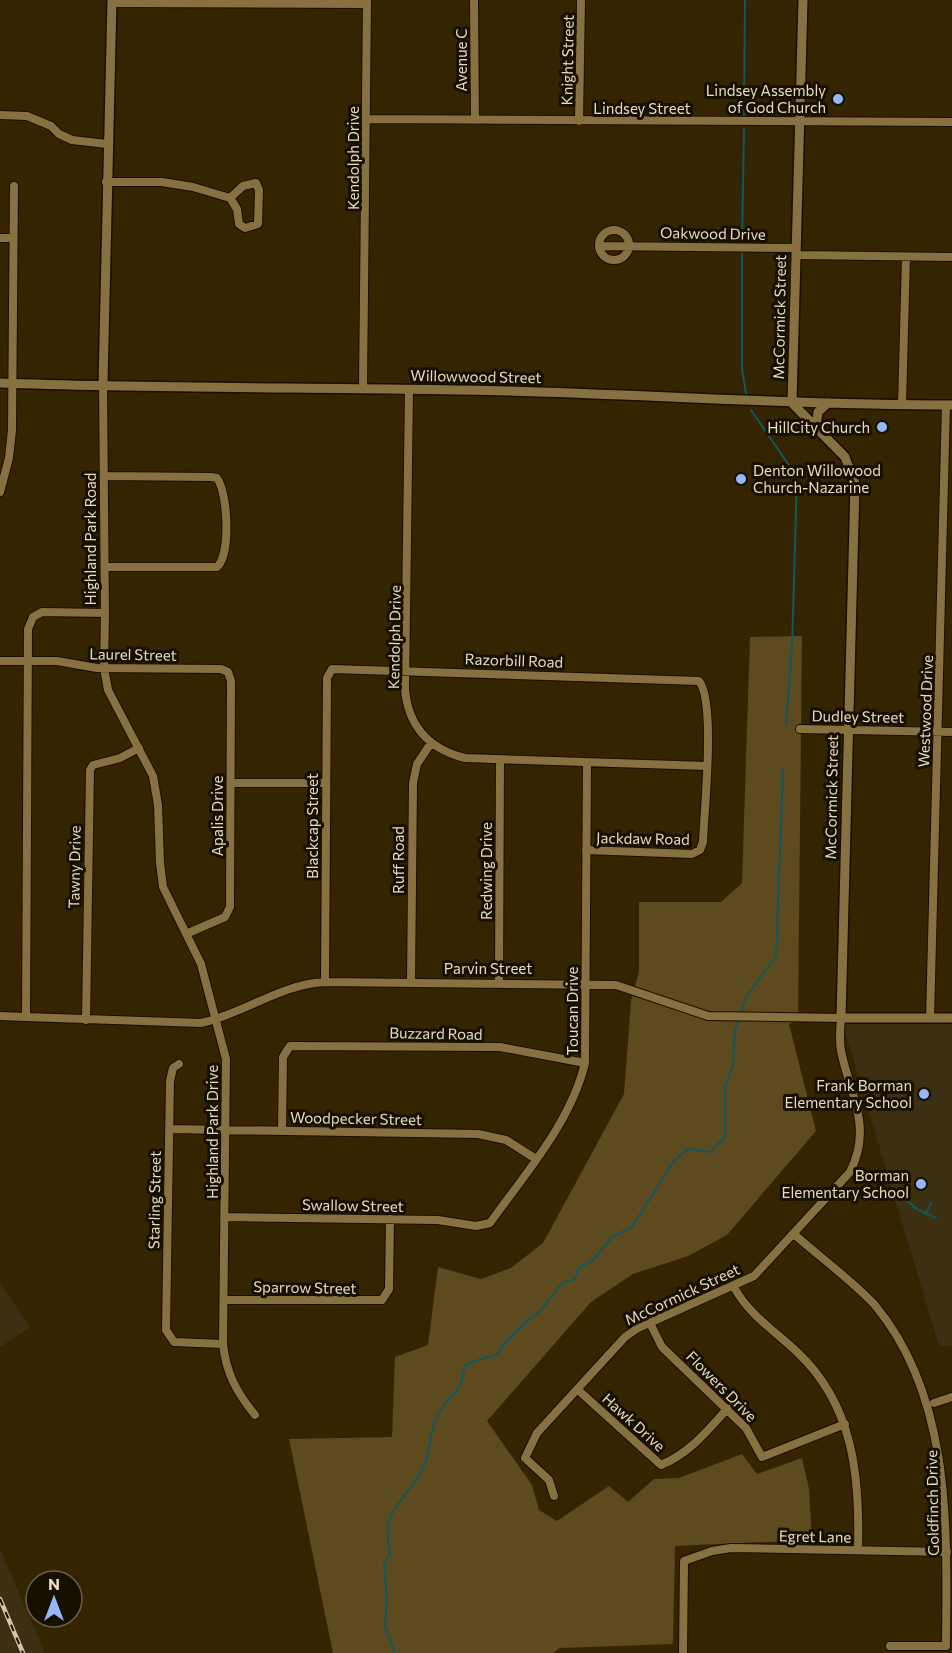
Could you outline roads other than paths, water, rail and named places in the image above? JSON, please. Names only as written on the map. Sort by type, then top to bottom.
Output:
[{"type":"street","name":"Avenue C","points":[[474,0],[475,120]]},
{"type":"street","name":"Knight Street","points":[[579,121],[582,0]]},
{"type":"street","name":"McCormick Street","points":[[554,1496],[549,1480],[525,1458],[537,1433],[625,1337],[650,1323],[754,1276],[795,1235],[844,1180],[858,1153],[861,1126],[841,1051],[855,484],[845,457],[792,403],[803,0]]},
{"type":"street","points":[[112,2],[367,2]]},
{"type":"street","name":"Highland Park Road","points":[[26,1017],[28,628],[37,614],[42,612],[105,613],[103,384],[112,2]]},
{"type":"street","name":"Kendolph Drive","points":[[363,388],[367,2]]},
{"type":"street","points":[[0,115],[27,116],[51,126],[59,134],[72,140],[107,144]]},
{"type":"street","name":"Lindsey Street","points":[[367,119],[952,123]]},
{"type":"street","points":[[106,182],[162,182],[193,187],[230,198],[237,209],[239,224],[245,228],[258,224],[259,190],[256,183],[243,186],[230,198]]},
{"type":"street","points":[[0,492],[9,458],[14,186]]},
{"type":"street","name":"Oakwood Drive","points":[[630,244],[625,233],[615,229],[605,232],[599,246],[630,244],[906,257],[952,257]]},
{"type":"street","points":[[0,238],[14,238]]},
{"type":"street","points":[[599,246],[606,258],[615,260],[625,256],[630,244]]},
{"type":"street","points":[[902,405],[906,257]]},
{"type":"street","name":"Willowwood Street","points":[[0,383],[409,389],[792,403],[949,405]]},
{"type":"street","name":"Kendolph Drive","points":[[409,389],[406,670],[408,710],[415,727],[430,743],[455,755],[500,760],[706,766]]},
{"type":"street","points":[[816,427],[818,412],[828,403]]},
{"type":"street","name":"Westwood Drive","points":[[930,1018],[937,731],[949,405]]},
{"type":"street","points":[[104,476],[211,477],[216,478],[225,493],[225,555],[216,567],[106,567]]},
{"type":"street","name":"Highland Park Drive","points":[[105,613],[105,680],[112,702],[139,748],[156,790],[164,887],[201,964],[226,1059],[223,1344],[227,1371],[233,1384],[255,1415]]},
{"type":"street","name":"Laurel Street","points":[[0,661],[57,661],[104,668],[221,669],[228,672]]},
{"type":"street","name":"Razorbill Road","points":[[329,671],[336,668],[699,681],[703,687],[708,713],[706,766]]},
{"type":"street","name":"Blackcap Street","points":[[325,982],[327,678],[329,671]]},
{"type":"street","name":"Apalis Drive","points":[[186,934],[222,918],[229,911],[231,681],[228,672]]},
{"type":"street","name":"Dudley Street","points":[[800,729],[952,732]]},
{"type":"street","name":"Ruff Road","points":[[411,982],[413,783],[417,764],[430,743]]},
{"type":"street","name":"Tawny Drive","points":[[86,1020],[90,770],[93,765],[120,758],[139,748]]},
{"type":"street","name":"Redwing Drive","points":[[499,982],[500,760]]},
{"type":"street","name":"Toucan Drive","points":[[481,1226],[490,1223],[536,1159],[574,1096],[585,1063],[587,763]]},
{"type":"street","name":"Jackdaw Road","points":[[586,850],[692,854],[700,850],[703,842],[706,766]]},
{"type":"street","points":[[231,783],[326,783]]},
{"type":"street","name":"Parvin Street","points":[[26,1017],[187,1024],[217,1020],[297,986],[325,982],[499,982],[616,985],[708,1016],[952,1018]]},
{"type":"street","points":[[0,1016],[26,1017]]},
{"type":"street","name":"Buzzard Road","points":[[282,1130],[283,1058],[286,1048],[295,1045],[500,1047],[585,1063]]},
{"type":"street","name":"Starling Street","points":[[179,1064],[173,1068],[170,1081],[166,1329],[170,1340],[180,1343],[223,1344]]},
{"type":"street","name":"Woodpecker Street","points":[[169,1129],[478,1134],[506,1140],[536,1159]]},
{"type":"street","name":"Swallow Street","points":[[225,1217],[438,1220],[481,1226]]},
{"type":"street","name":"Sparrow Street","points":[[224,1300],[376,1301],[385,1298],[389,1289],[390,1220]]},
{"type":"street","name":"Goldfinch Drive","points":[[795,1235],[875,1304],[904,1341],[934,1403],[947,1465],[946,1646],[890,1646]]},
{"type":"street","points":[[734,1287],[748,1308],[812,1367],[831,1394],[845,1424],[854,1452],[858,1481],[858,1550]]},
{"type":"street","name":"Flowers Drive","points":[[650,1323],[662,1347],[728,1408],[746,1428],[762,1457],[845,1424]]},
{"type":"street","name":"Hawk Drive","points":[[577,1389],[661,1465],[677,1458],[693,1446],[728,1408]]},
{"type":"street","points":[[934,1403],[952,1397]]},
{"type":"street","name":"Egret Lane","points":[[683,1653],[684,1561],[712,1551],[731,1548],[947,1552]]},
{"type":"waterway","points":[[744,115],[745,0]]},
{"type":"waterway","points":[[742,241],[744,129]]},
{"type":"waterway","points":[[742,253],[742,370],[746,393]]},
{"type":"waterway","points":[[751,410],[797,477],[792,647],[786,724]]},
{"type":"waterway","points":[[395,1653],[385,1626],[387,1599],[384,1565],[390,1554],[388,1539],[390,1518],[424,1466],[436,1418],[461,1384],[464,1366],[498,1355],[503,1345],[529,1319],[538,1314],[562,1283],[575,1279],[579,1267],[591,1262],[612,1237],[632,1227],[673,1162],[688,1149],[711,1152],[725,1137],[725,1087],[733,1065],[735,1031],[746,997],[776,956],[783,770]]},
{"type":"waterway","points":[[900,1194],[915,1208],[936,1218]]},
{"type":"waterway","points":[[926,1213],[931,1203]]},
{"type":"railway","points":[[0,1599],[23,1653]]},
{"type":"place","name":"Lindsey Assembly of God Church","points":[[838,99]]},
{"type":"place","name":"HillCity Church","points":[[882,427]]},
{"type":"place","name":"Denton Willowood Church-Nazarine","points":[[741,479]]},
{"type":"place","name":"Frank Borman Elementary School","points":[[924,1094]]},
{"type":"place","name":"Borman Elementary School","points":[[921,1184]]}]
